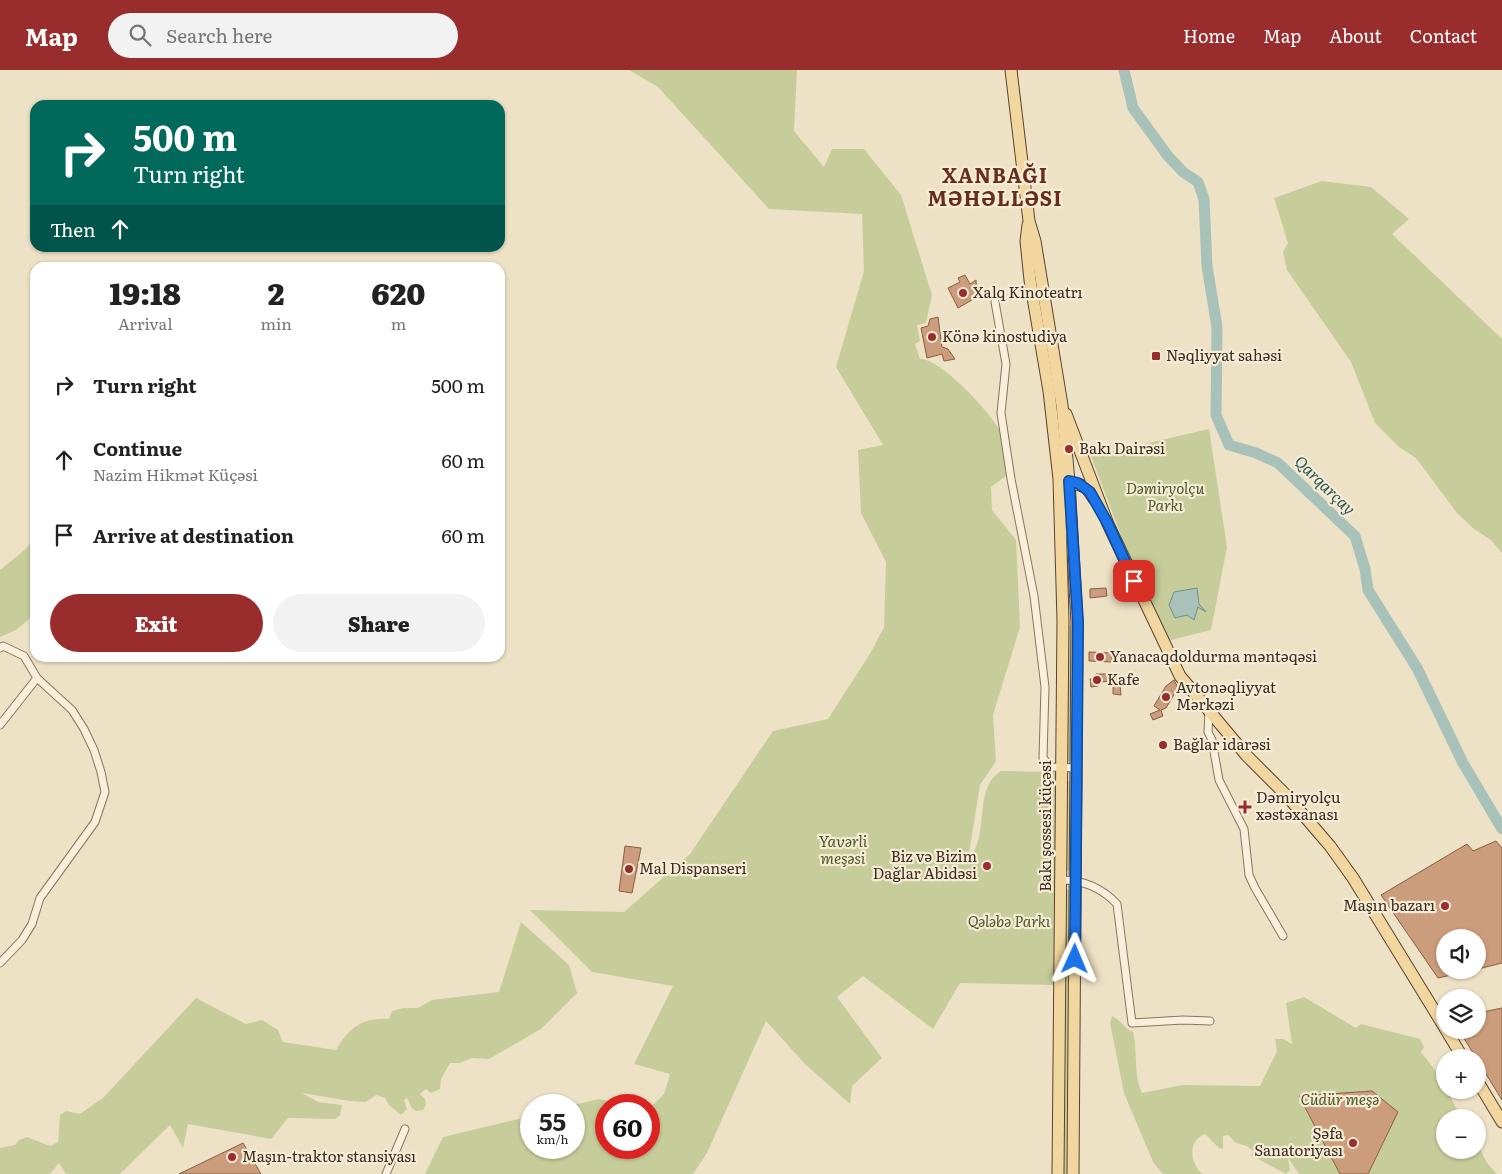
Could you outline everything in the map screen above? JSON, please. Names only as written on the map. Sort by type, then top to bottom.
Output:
[{"type":"main road","points":[[1011,70],[1029,221],[1035,241],[1062,405],[1064,480],[1078,483],[1090,492],[1108,524],[1173,663],[1190,690],[1247,756],[1287,796],[1330,846],[1353,878],[1436,1013]]},
{"type":"main road","points":[[1029,221],[1026,241],[1030,280],[1062,455]]},
{"type":"main road","points":[[1062,405],[1108,524]]},
{"type":"main road","points":[[1062,455],[1077,452],[1083,456]]},
{"type":"main road","name":"Bakı şossesi küçəsi","points":[[1058,1174],[1064,480]]},
{"type":"main road","name":"Bakı şossesi küçəsi","points":[[1064,480],[1078,622],[1073,1174]]},
{"type":"main road","points":[[1486,1095],[1502,1122]]},
{"type":"street","points":[[995,302],[1006,364],[1001,413],[1011,479],[1034,596],[1045,687],[1043,758],[1050,767],[1076,768]]},
{"type":"street","points":[[0,648],[3,646],[20,653],[37,678],[72,710],[84,729],[101,772],[105,792],[95,822],[40,898],[32,924],[22,940],[0,963]]},
{"type":"street","points":[[0,725],[37,678]]},
{"type":"street","points":[[1209,712],[1208,732],[1212,740],[1219,780],[1244,829],[1250,875],[1255,888],[1283,936]]},
{"type":"street","points":[[1061,880],[1075,880],[1102,892],[1117,904],[1132,1024],[1183,1020],[1210,1021]]},
{"type":"street","points":[[386,1174],[405,1129]]},
{"type":"green space","name":"Yavərli meşəsi","points":[[629,70],[797,70],[794,131],[824,167],[832,149],[864,149],[901,195],[932,295],[926,323],[917,325],[920,341],[915,344],[920,359],[928,361],[952,376],[988,413],[1001,433],[1006,476],[991,487],[992,510],[1016,540],[1020,627],[993,715],[996,761],[980,785],[968,860],[975,850],[979,838],[984,800],[992,779],[1001,771],[1058,772],[1053,985],[960,983],[933,1029],[863,976],[837,997],[882,1058],[852,1086],[850,1104],[805,1064],[766,1021],[707,1153],[693,1174],[425,1174],[443,1137],[520,1119],[520,1159],[585,1159],[585,1102],[595,1100],[595,1159],[660,1159],[660,1098],[664,1094],[670,1074],[634,1064],[673,986],[592,972],[530,910],[624,912],[690,854],[773,731],[828,719],[871,652],[884,627],[886,562],[861,513],[858,450],[883,445],[836,367],[864,271],[862,214],[769,209],[658,87]]},
{"type":"green space","points":[[1322,181],[1371,187],[1409,219],[1392,234],[1502,339],[1502,553],[1491,540],[1474,529],[1457,513],[1416,458],[1399,447],[1375,423],[1351,362],[1287,270],[1283,252],[1288,243],[1274,198]]},
{"type":"green space","name":"Dəmiryolçu Parkı","points":[[1209,429],[1227,547],[1211,630],[1167,641],[1139,583],[1091,456]]},
{"type":"green space","points":[[30,544],[30,618],[16,630],[0,637],[0,570]]},
{"type":"green space","points":[[1068,626],[1073,626],[1072,761],[1067,761]]},
{"type":"green space","points":[[1067,781],[1072,781],[1071,871],[1066,870]]},
{"type":"green space","points":[[1066,890],[1072,890],[1069,1174],[1063,1174]]},
{"type":"green space","points":[[521,922],[569,965],[577,993],[541,1029],[489,1059],[472,1058],[460,1063],[450,1063],[441,1079],[440,1089],[431,1093],[426,1089],[420,1094],[425,1099],[426,1105],[423,1110],[416,1111],[412,1108],[407,1098],[404,1100],[407,1109],[401,1115],[389,1105],[385,1098],[376,1095],[366,1102],[302,1093],[318,1102],[342,1105],[340,1115],[335,1119],[288,1118],[271,1139],[188,1124],[183,1148],[170,1125],[120,1174],[66,1174],[59,1163],[50,1174],[0,1174],[0,1148],[15,1145],[19,1140],[27,1137],[50,1146],[58,1142],[60,1115],[66,1111],[80,1114],[104,1097],[196,998],[246,1024],[262,1020],[278,1030],[283,1042],[336,1050],[351,1030],[364,1022],[389,1019],[392,1011],[403,1008],[418,1008],[432,1000],[499,992]]},
{"type":"green space","name":"Cüdür meşə","points":[[1304,997],[1356,1028],[1361,1024],[1420,1039],[1424,1047],[1421,1052],[1436,1071],[1436,1099],[1452,1099],[1457,1109],[1436,1109],[1436,1159],[1485,1159],[1497,1174],[1299,1174],[1288,1158],[1290,1170],[1286,1174],[1251,1155],[1253,1151],[1247,1146],[1236,1143],[1228,1135],[1223,1136],[1223,1148],[1220,1149],[1205,1134],[1195,1142],[1192,1152],[1195,1164],[1202,1174],[1163,1174],[1153,1162],[1124,1093],[1110,1023],[1112,1016],[1133,1032],[1139,1086],[1142,1093],[1182,1085],[1260,1086],[1277,1051],[1275,1039],[1283,1039],[1292,1044],[1286,1003]]},
{"type":"water","points":[[1197,588],[1199,604],[1206,612],[1198,607],[1194,620],[1187,615],[1175,618],[1169,605],[1174,592]]},
{"type":"building","name":"Xalq Kinoteatrı","points":[[965,275],[970,284],[976,280],[977,297],[958,308],[948,288],[960,282],[958,278]]},
{"type":"building","name":"Könə kinostudiya","points":[[938,317],[942,347],[948,349],[955,359],[944,361],[942,354],[927,358],[921,328],[928,326],[930,319]]},
{"type":"building","points":[[1106,588],[1107,596],[1090,598],[1090,589]]},
{"type":"building","name":"Yanacaqdoldurma məntəqəsi","points":[[1089,652],[1112,653],[1112,662],[1089,661]]},
{"type":"building","points":[[1096,674],[1119,674],[1121,695],[1113,694],[1113,681],[1100,682],[1098,686],[1091,687],[1090,679],[1096,677]]},
{"type":"building","name":"Avtonəqliyyat Mərkəzi","points":[[1174,680],[1178,688],[1166,708],[1161,710],[1163,716],[1153,720],[1150,714],[1160,710],[1154,706],[1166,686]]},
{"type":"building","name":"Maşın bazarı","points":[[1496,841],[1502,848],[1502,963],[1486,967],[1486,929],[1436,929],[1436,975],[1381,895],[1467,844],[1473,851]]},
{"type":"building","name":"Mal Dispanseri","points":[[625,846],[641,848],[632,893],[619,891]]},
{"type":"building","points":[[1502,1008],[1502,1100],[1486,1074],[1486,1049],[1471,1049],[1465,1039],[1486,1039],[1486,1011]]},
{"type":"building","name":"Şəfa Sanatoriyası","points":[[1372,1091],[1398,1112],[1368,1174],[1340,1174],[1299,1096]]},
{"type":"building","name":"Maşın-traktor stansiyası","points":[[243,1143],[261,1174],[179,1174]]},
{"type":"waterway","name":"Qarqarçay","points":[[1124,70],[1133,108],[1168,156],[1183,172],[1198,182],[1204,199],[1207,266],[1217,327],[1216,415],[1229,445],[1256,453],[1278,463],[1355,536],[1365,569],[1368,590],[1417,668],[1463,763],[1502,829]]},
{"type":"place","name":"Xalq Kinoteatrı","points":[[963,293]]},
{"type":"place","name":"Könə kinostudiya","points":[[932,337]]},
{"type":"place","name":"Nəqliyyat sahəsi","points":[[1156,356]]},
{"type":"place","name":"Bakı Dairəsi","points":[[1069,449]]},
{"type":"place","name":"Yanacaqdoldurma məntəqəsi","points":[[1100,657]]},
{"type":"place","name":"Kafe","points":[[1097,680]]},
{"type":"place","name":"Avtonəqliyyat Mərkəzi","points":[[1166,697]]},
{"type":"place","name":"Bağlar idarəsi","points":[[1163,745]]},
{"type":"place","name":"Dəmiryolçu xəstəxanası","points":[[1245,807]]},
{"type":"place","name":"Biz və Bizim Dağlar Abidəsi","points":[[987,866]]},
{"type":"place","name":"Mal Dispanseri","points":[[629,869]]},
{"type":"place","name":"Maşın bazarı","points":[[1445,906]]},
{"type":"place","name":"Şəfa Sanatoriyası","points":[[1353,1143]]},
{"type":"place","name":"Maşın-traktor stansiyası","points":[[232,1157]]},
{"type":"district","name":"XANBAĞI MƏHƏLLƏSI","points":[[995,188]]},
{"type":"route","points":[[1075,959],[1078,622],[1069,481],[1086,487],[1090,492],[1108,524],[1134,581]]},
{"type":"park label","name":"Qələbə Parkı","points":[[1009,922]]}]
